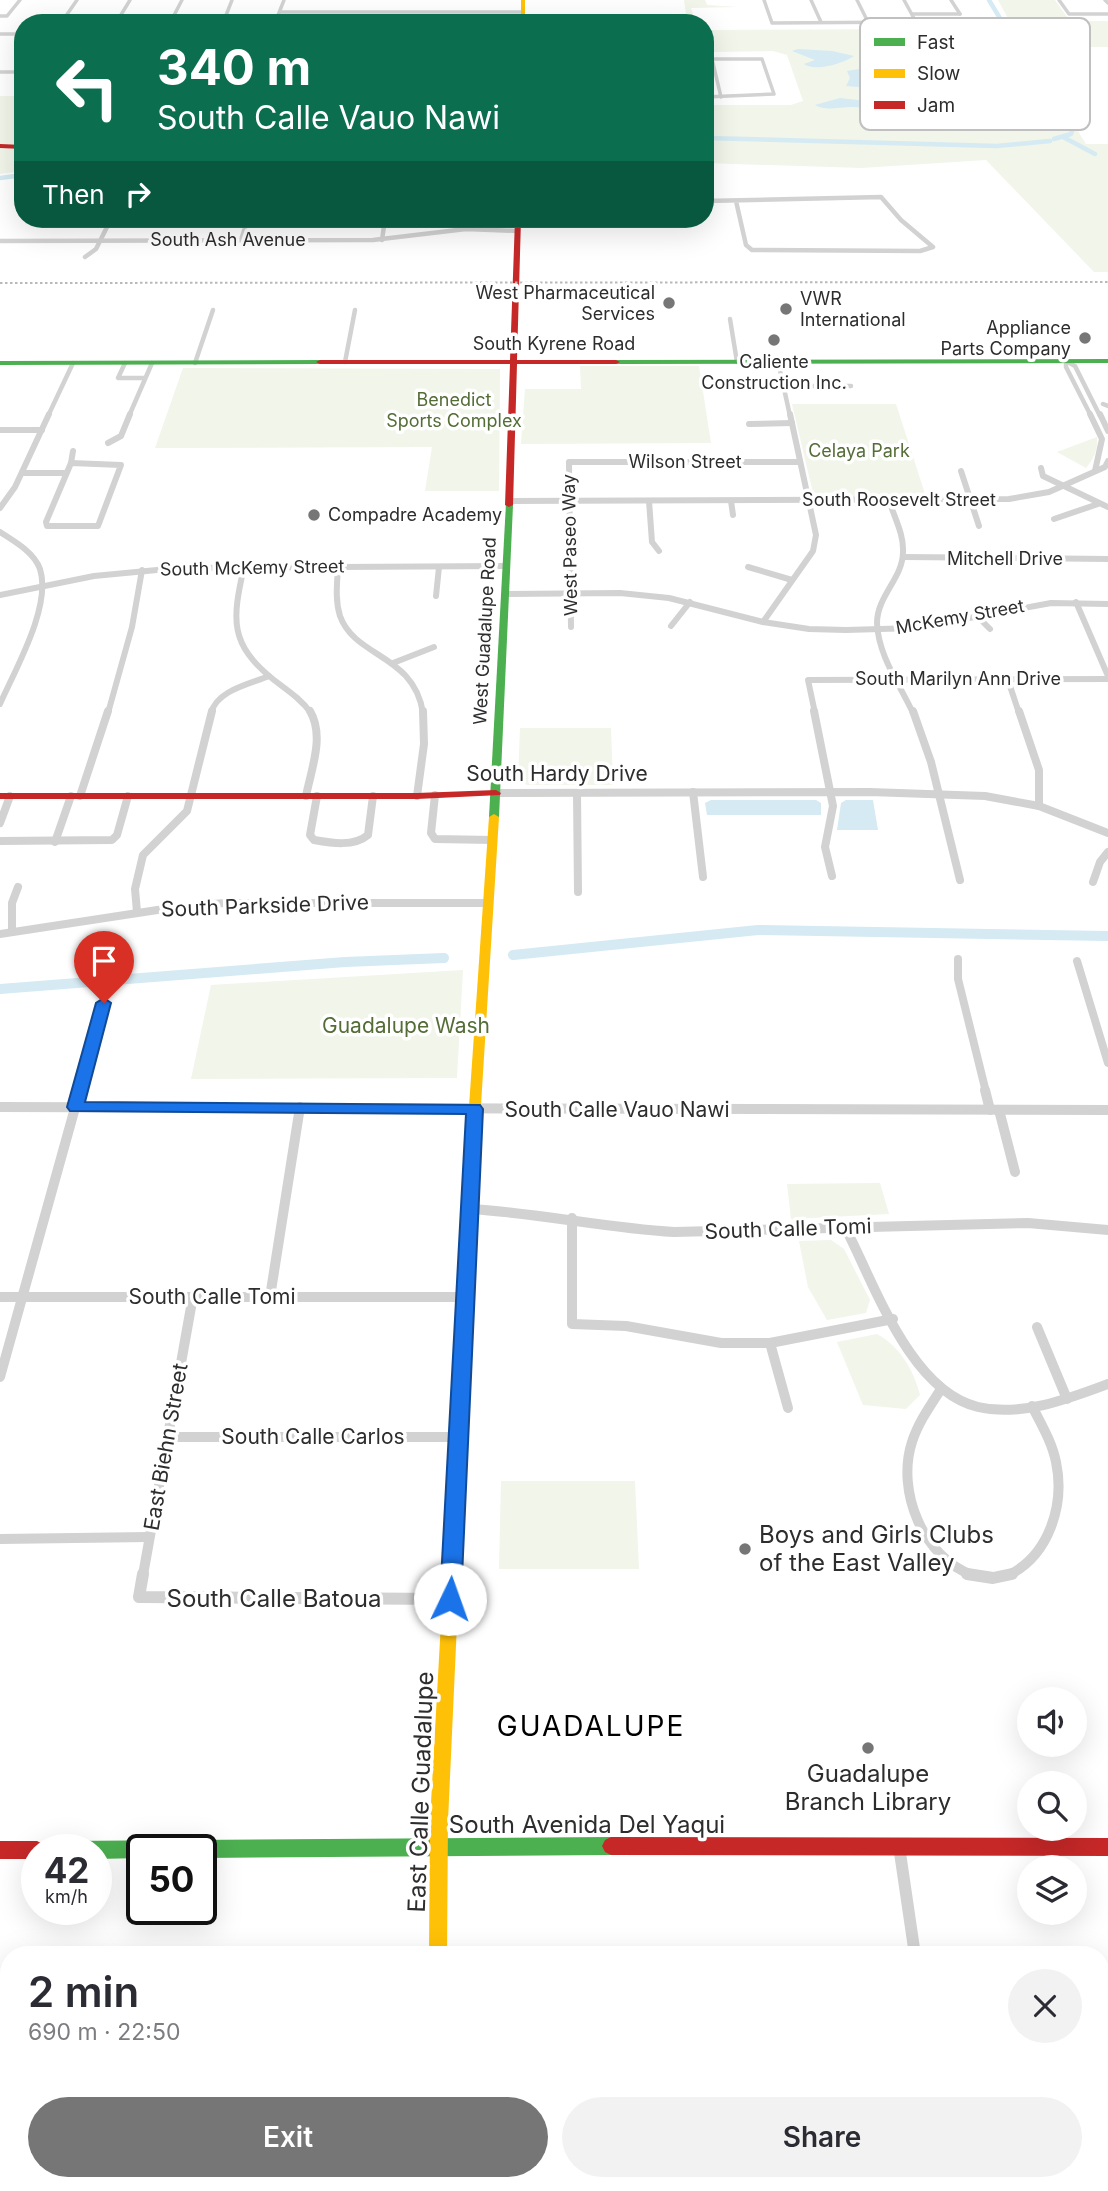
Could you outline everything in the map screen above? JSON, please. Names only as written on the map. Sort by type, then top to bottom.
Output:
[{"type":"main road","name":"West Guadalupe Road","points":[[485,956],[496,793],[515,362],[518,228]]},
{"type":"main road","name":"South Kyrene Road","points":[[0,363],[1108,361]]},
{"type":"main road","name":"South Hardy Drive","points":[[5,796],[417,796],[496,793]]},
{"type":"main road","name":"East Calle Guadalupe","points":[[438,1946],[438,1845],[485,956]]},
{"type":"main road","name":"South Avenida Del Yaqui","points":[[112,1849],[438,1845],[1108,1847]]},
{"type":"main road","points":[[0,1850],[21,1850]]},
{"type":"street","points":[[0,16],[7,16],[20,0]]},
{"type":"street","points":[[284,0],[280,12],[523,12]]},
{"type":"street","points":[[764,0],[772,23],[860,22]]},
{"type":"street","points":[[811,0],[821,22]]},
{"type":"street","points":[[858,0],[866,18]]},
{"type":"street","points":[[904,0],[914,18]]},
{"type":"street","points":[[912,14],[960,14],[951,0]]},
{"type":"street","points":[[1059,0],[1069,14],[1108,14]]},
{"type":"street","points":[[714,59],[762,59],[774,94],[714,97]]},
{"type":"street","points":[[714,68],[720,97]]},
{"type":"street","points":[[714,201],[881,197],[901,220],[932,246],[931,249],[749,250],[736,201]]},
{"type":"street","points":[[85,257],[96,249],[106,228]]},
{"type":"street","points":[[241,240],[245,228]]},
{"type":"street","points":[[382,240],[384,228]]},
{"type":"street","name":"South Ash Avenue","points":[[0,241],[382,240],[487,228]]},
{"type":"street","points":[[195,363],[213,310]]},
{"type":"street","points":[[345,362],[355,310]]},
{"type":"street","points":[[730,319],[737,362]]},
{"type":"street","points":[[1108,431],[1075,366],[1066,361],[1066,367],[1102,439],[1100,456],[1094,465],[1095,471],[1108,475]]},
{"type":"street","points":[[763,622],[813,551],[816,535],[778,362]]},
{"type":"street","points":[[0,508],[22,473],[73,363]]},
{"type":"street","points":[[125,363],[118,378],[144,378]]},
{"type":"street","points":[[108,443],[121,436],[152,363]]},
{"type":"street","points":[[743,386],[852,386]]},
{"type":"street","points":[[749,424],[792,423]]},
{"type":"street","points":[[0,430],[42,430]]},
{"type":"street","points":[[71,463],[121,465],[98,526],[47,526],[46,522],[71,463],[73,451]]},
{"type":"street","name":"South Roosevelt Street","points":[[509,500],[1021,498],[1066,487],[1105,467],[1108,461]]},
{"type":"street","name":"Wilson Street","points":[[569,462],[800,462]]},
{"type":"street","name":"West Paseo Way","points":[[569,462],[571,627]]},
{"type":"street","points":[[1041,468],[1043,476],[1108,507]]},
{"type":"street","points":[[961,471],[979,526]]},
{"type":"street","points":[[22,473],[66,473]]},
{"type":"street","points":[[889,500],[902,543],[903,557],[880,602],[876,614],[878,630],[884,656],[918,724],[960,880]]},
{"type":"street","points":[[649,501],[653,542],[659,551]]},
{"type":"street","points":[[731,501],[733,514]]},
{"type":"street","points":[[1054,520],[1098,504]]},
{"type":"street","points":[[0,532],[30,554],[39,569],[43,585],[38,610],[0,704]]},
{"type":"street","name":"Mitchell Drive","points":[[903,557],[1108,559]]},
{"type":"street","name":"South McKemy Street","points":[[0,595],[43,585],[142,570],[506,566]]},
{"type":"street","points":[[244,567],[234,607],[233,628],[242,650],[255,665],[308,708],[315,721],[317,732],[310,835],[322,842],[364,840],[369,835],[373,796]]},
{"type":"street","points":[[338,567],[334,590],[335,608],[344,626],[409,678],[422,705],[424,722],[417,796]]},
{"type":"street","points":[[436,596],[439,567]]},
{"type":"street","points":[[748,567],[792,580]]},
{"type":"street","points":[[55,842],[111,702],[140,594],[142,570]]},
{"type":"street","name":"McKemy Street","points":[[505,594],[620,593],[690,602],[763,622],[809,629],[915,628],[1022,606],[1076,602],[1108,604]]},
{"type":"street","points":[[671,626],[690,602]]},
{"type":"street","points":[[1076,602],[1108,677]]},
{"type":"street","points":[[977,616],[989,629]]},
{"type":"street","points":[[393,663],[434,647]]},
{"type":"street","points":[[137,912],[135,889],[143,855],[181,819],[193,796],[213,707],[227,693],[269,676]]},
{"type":"street","name":"South Marilyn Ann Drive","points":[[830,792],[808,680],[1108,677]]},
{"type":"street","points":[[1008,680],[1039,770],[1039,806]]},
{"type":"street","points":[[694,792],[703,877]]},
{"type":"street","points":[[830,792],[833,806],[825,847],[832,876]]},
{"type":"street","name":"South Hardy Drive","points":[[496,793],[830,792],[985,796],[1039,806],[1108,833]]},
{"type":"street","points":[[577,793],[578,892]]},
{"type":"street","points":[[435,795],[431,833],[435,839],[493,840]]},
{"type":"street","points":[[0,823],[5,796]]},
{"type":"street","points":[[0,841],[111,840],[117,835],[128,796]]},
{"type":"street","points":[[1093,882],[1100,862],[1108,852]]},
{"type":"street","points":[[12,932],[12,903],[18,887]]},
{"type":"street","name":"South Parkside Drive","points":[[0,934],[137,912],[236,903],[489,903]]},
{"type":"street","points":[[958,959],[958,979],[1015,1172]]},
{"type":"street","points":[[1077,961],[1108,1063]]},
{"type":"street","points":[[0,1377],[25,1297],[104,1003]]},
{"type":"street","name":"South Calle Vauo Nawi","points":[[0,1107],[1108,1110]]},
{"type":"street","points":[[270,1297],[300,1107]]},
{"type":"street","name":"South Calle Tomi","points":[[470,1209],[572,1218],[636,1230],[674,1232],[1028,1223],[1108,1230]]},
{"type":"street","points":[[572,1218],[572,1324],[626,1326],[721,1343],[770,1343],[894,1319]]},
{"type":"street","points":[[845,1227],[915,1360],[940,1389],[964,1403],[982,1408],[1032,1406],[1067,1399],[1108,1384]]},
{"type":"street","name":"South Calle Tomi","points":[[0,1297],[465,1297]]},
{"type":"street","name":"East Biehn Street","points":[[139,1597],[193,1297]]},
{"type":"street","points":[[1037,1326],[1067,1399]]},
{"type":"street","points":[[770,1343],[788,1408]]},
{"type":"street","points":[[940,1389],[914,1435],[908,1461],[916,1512],[927,1540],[944,1560],[970,1574],[990,1578],[1020,1573],[1040,1554],[1049,1535],[1059,1488],[1055,1449],[1032,1406]]},
{"type":"street","name":"South Calle Carlos","points":[[167,1437],[458,1437]]},
{"type":"street","points":[[0,1539],[149,1537]]},
{"type":"street","name":"South Calle Batoua","points":[[139,1597],[450,1599]]},
{"type":"street","points":[[899,1846],[914,1946]]},
{"type":"green space","points":[[684,0],[705,0],[707,5],[738,7],[691,8],[693,14],[686,14]]},
{"type":"green space","points":[[998,0],[1055,0],[1068,18],[1008,18]]},
{"type":"green space","points":[[1090,21],[1108,21],[1108,47],[1090,47]]},
{"type":"green space","points":[[860,29],[860,130],[1077,130],[1086,144],[1108,144],[1108,272],[1094,272],[986,160],[861,168],[714,163],[714,105],[791,105],[803,101],[787,55],[773,51],[714,52],[714,30]]},
{"type":"green space","points":[[0,96],[14,96],[14,172],[0,174]]},
{"type":"green space","points":[[580,366],[699,366],[711,443],[521,444],[525,389],[581,389]]},
{"type":"green space","name":"Benedict Sports Complex","points":[[183,368],[500,369],[499,491],[425,491],[432,447],[155,448]]},
{"type":"green space","name":"Celaya Park","points":[[792,404],[896,404],[926,497],[814,497]]},
{"type":"green space","points":[[1097,437],[1095,454],[1086,468],[1057,452]]},
{"type":"green space","points":[[520,728],[611,728],[613,785],[527,785],[518,781]]},
{"type":"green space","name":"Guadalupe Wash","points":[[463,970],[457,1078],[191,1079],[211,985]]},
{"type":"green space","points":[[880,1183],[889,1214],[791,1219],[787,1184]]},
{"type":"green space","points":[[831,1240],[844,1249],[870,1300],[866,1313],[827,1320],[808,1287],[799,1241]]},
{"type":"green space","points":[[877,1334],[899,1352],[914,1376],[920,1395],[906,1409],[863,1405],[837,1342]]},
{"type":"green space","points":[[501,1481],[635,1481],[639,1569],[499,1569]]},
{"type":"water","points":[[792,51],[832,51],[854,56],[836,64],[815,67],[804,64],[815,60]]},
{"type":"water","points":[[860,69],[860,87],[846,86],[850,78],[847,71]]},
{"type":"water","points":[[840,98],[860,100],[860,107],[829,108],[815,105]]},
{"type":"water","points":[[711,800],[816,800],[821,803],[821,815],[707,815],[705,803]]},
{"type":"water","points":[[846,800],[873,800],[878,830],[837,830],[841,803]]},
{"type":"waterway","points":[[989,0],[1000,18]]},
{"type":"waterway","points":[[1054,139],[1071,134],[1071,130]]},
{"type":"waterway","points":[[1063,137],[1095,154]]},
{"type":"waterway","points":[[714,138],[997,146],[1050,141]]},
{"type":"waterway","points":[[0,178],[14,176]]},
{"type":"waterway","points":[[513,955],[758,930],[1108,936]]},
{"type":"waterway","points":[[0,989],[345,962],[444,958]]},
{"type":"railway","points":[[0,283],[1108,282]]},
{"type":"traffic: fast","points":[[616,362],[1108,361]]},
{"type":"traffic: fast","points":[[0,363],[320,362]]},
{"type":"traffic: fast","points":[[494,817],[509,505]]},
{"type":"traffic: fast","points":[[112,1850],[611,1846]]},
{"type":"traffic: slow","points":[[523,0],[523,14]]},
{"type":"traffic: slow","points":[[474,1121],[494,817]]},
{"type":"traffic: slow","points":[[438,1946],[439,1821],[460,1405]]},
{"type":"traffic: jam","points":[[0,146],[14,147]]},
{"type":"traffic: jam","points":[[509,505],[518,228]]},
{"type":"traffic: jam","points":[[320,362],[616,362]]},
{"type":"traffic: jam","points":[[0,796],[417,796],[496,793]]},
{"type":"traffic: jam","points":[[460,1405],[474,1121]]},
{"type":"traffic: jam","points":[[611,1846],[1108,1847]]},
{"type":"traffic: jam","points":[[0,1850],[21,1850]]},
{"type":"place","name":"West Pharmaceutical Services","points":[[669,303]]},
{"type":"place","name":"VWR International","points":[[786,309]]},
{"type":"place","name":"Appliance Parts Company","points":[[1085,338]]},
{"type":"place","name":"Caliente Construction Inc.","points":[[774,340]]},
{"type":"place","name":"Compadre Academy","points":[[314,515]]},
{"type":"place","name":"Boys and Girls Clubs of the East Valley","points":[[745,1549]]},
{"type":"place","name":"Guadalupe Branch Library","points":[[868,1748]]},
{"type":"district","name":"GUADALUPE","points":[[591,1726]]},
{"type":"route","points":[[104,1003],[75,1107],[475,1109],[450,1599]]}]
